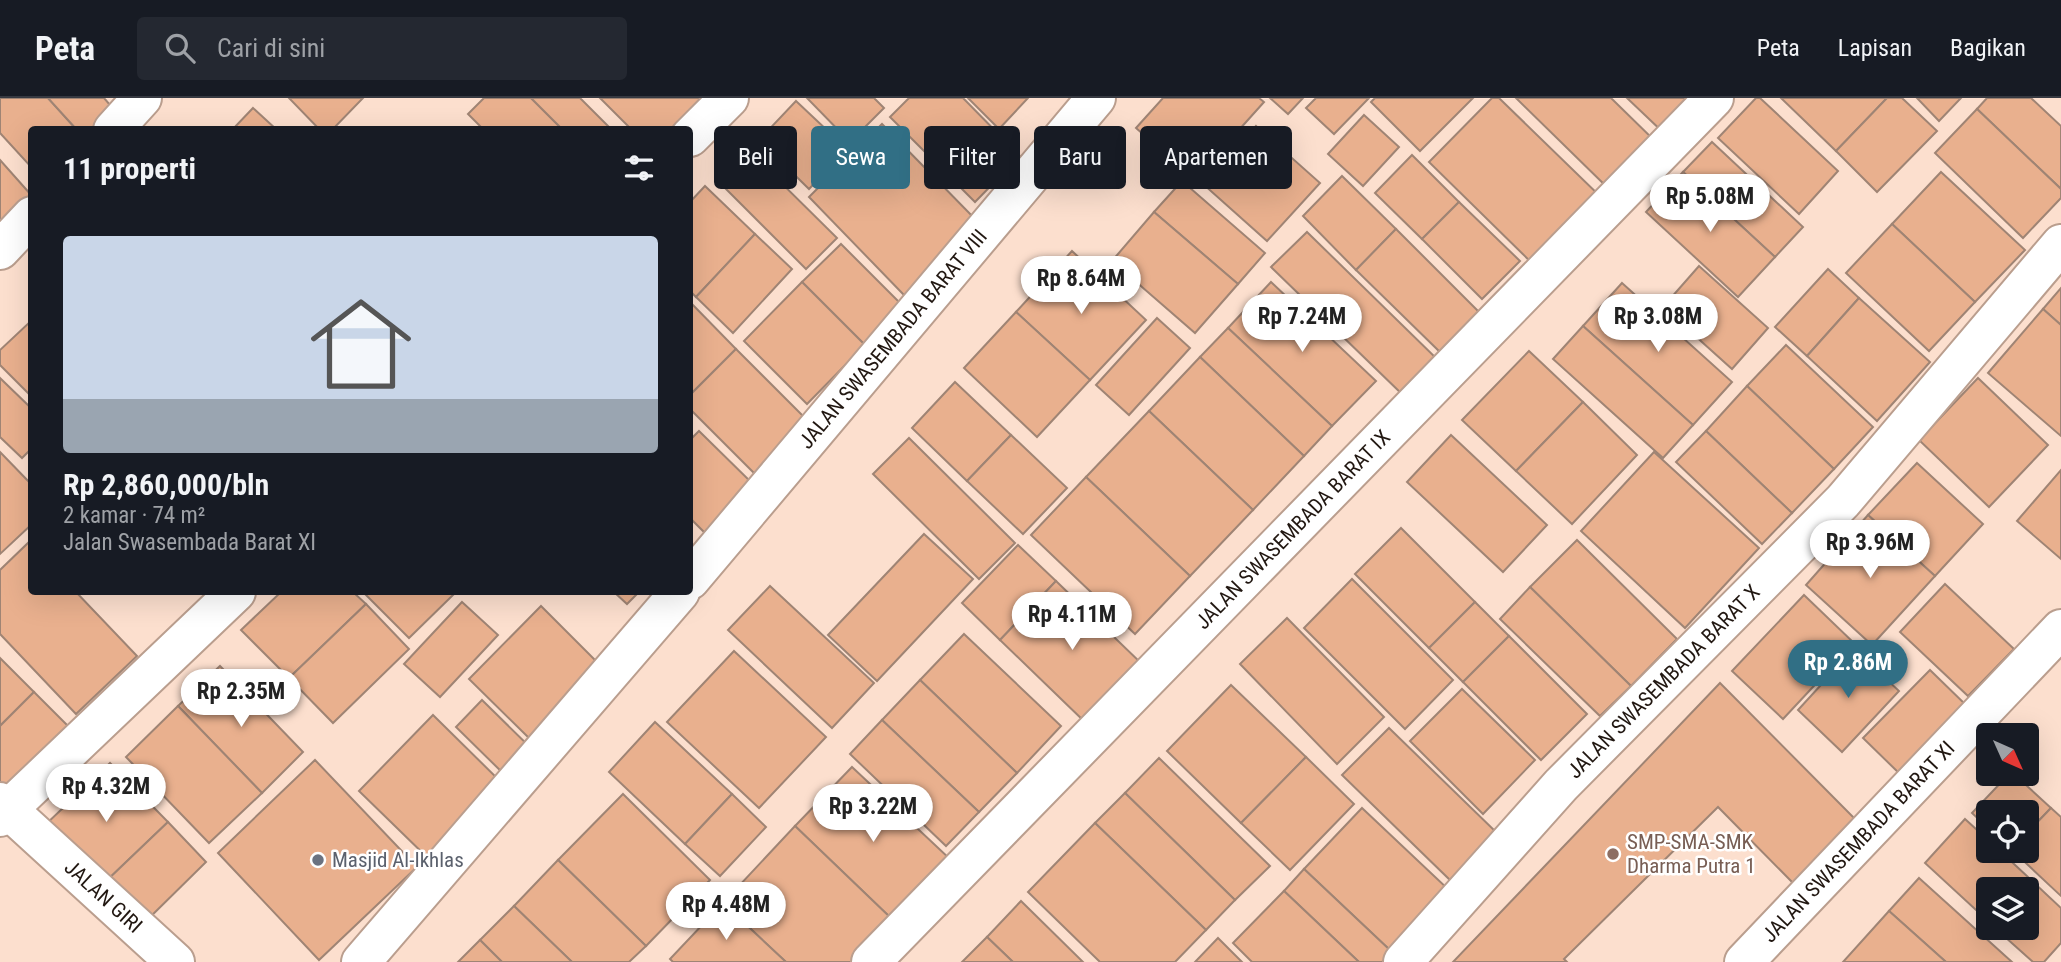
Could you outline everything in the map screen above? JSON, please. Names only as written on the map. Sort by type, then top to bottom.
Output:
[{"type":"street","points":[[117,126],[142,98]]},
{"type":"street","points":[[693,134],[729,98]]},
{"type":"street","name":"JALAN SWASEMBADA BARAT VIII","points":[[693,576],[1096,98]]},
{"type":"street","name":"JALAN SWASEMBADA BARAT IX","points":[[872,962],[1714,98]]},
{"type":"street","points":[[0,250],[28,220]]},
{"type":"street","name":"JALAN SWASEMBADA BARAT X","points":[[1403,962],[1561,785],[1843,501],[2061,244]]},
{"type":"street","points":[[3,810],[233,595]]},
{"type":"street","points":[[361,962],[677,595]]},
{"type":"street","name":"JALAN SWASEMBADA BARAT XI","points":[[1744,962],[2061,629]]},
{"type":"street","name":"JALAN GIRI","points":[[3,810],[176,962]]},
{"type":"building","points":[[0,98],[48,98],[73,126],[28,126],[28,164],[0,133]]},
{"type":"building","points":[[48,98],[104,98],[117,113],[102,126],[73,126]]},
{"type":"building","points":[[289,98],[363,98],[336,126],[316,126]]},
{"type":"building","points":[[484,98],[531,98],[559,126],[480,126],[468,114]]},
{"type":"building","points":[[531,98],[580,98],[608,126],[559,126]]},
{"type":"building","points":[[600,98],[701,98],[674,126],[628,126]]},
{"type":"building","points":[[807,98],[874,98],[884,108],[866,126],[834,126]]},
{"type":"building","points":[[909,98],[963,98],[991,126],[924,126],[924,151],[910,137],[910,126],[899,126],[890,117]]},
{"type":"building","points":[[968,98],[1028,98],[1002,126],[996,126]]},
{"type":"building","points":[[1163,98],[1259,98],[1264,102],[1242,126],[1140,126],[1140,132],[1136,128]]},
{"type":"building","points":[[1270,98],[1303,98],[1288,114]]},
{"type":"building","points":[[1316,98],[1369,98],[1334,134],[1306,108]]},
{"type":"building","points":[[1375,98],[1473,98],[1420,151],[1371,102]]},
{"type":"building","points":[[1492,98],[1499,98],[1605,201],[1538,269],[1429,162]]},
{"type":"building","points":[[1516,98],[1611,98],[1657,143],[1611,191]]},
{"type":"building","points":[[1627,98],[1703,98],[1667,136]]},
{"type":"building","points":[[1756,98],[1760,98],[1838,171],[1799,214],[1718,138]]},
{"type":"building","points":[[1781,98],[1887,98],[1836,151]]},
{"type":"building","points":[[1887,98],[1902,98],[1937,131],[1877,192],[1836,151]]},
{"type":"building","points":[[1917,98],[1961,98],[1939,121]]},
{"type":"building","points":[[1987,98],[2031,98],[2061,126],[2061,189],[1977,109]]},
{"type":"building","points":[[796,101],[823,126],[811,126],[809,189],[797,177],[797,126],[772,126]]},
{"type":"building","points":[[253,108],[273,126],[236,126]]},
{"type":"building","points":[[1977,109],[2061,189],[2061,198],[2023,238],[1935,153]]},
{"type":"building","points":[[1364,115],[1399,147],[1363,186],[1328,154]]},
{"type":"building","points":[[1712,142],[1803,227],[1775,257],[1683,172]]},
{"type":"building","points":[[910,153],[924,167],[924,189],[946,189],[979,223],[904,295],[809,197],[817,189],[910,189]]},
{"type":"building","points":[[1412,155],[1459,202],[1422,239],[1375,193]]},
{"type":"building","points":[[1292,158],[1320,183],[1267,241],[1209,189],[1292,189]]},
{"type":"building","points":[[0,160],[28,192],[28,202],[0,227]]},
{"type":"building","points":[[1683,172],[1775,257],[1738,297],[1646,212]]},
{"type":"building","points":[[1941,172],[2025,250],[1975,302],[1892,224]]},
{"type":"building","points":[[1342,176],[1396,229],[1356,270],[1303,216]]},
{"type":"building","points":[[705,186],[755,234],[696,297],[693,294],[693,199]]},
{"type":"building","points":[[726,189],[787,189],[837,238],[806,269]]},
{"type":"building","points":[[962,189],[988,189],[975,202]]},
{"type":"building","points":[[1175,189],[1191,189],[1265,253],[1238,284],[1154,212]]},
{"type":"building","points":[[1459,202],[1520,261],[1482,299],[1422,239]]},
{"type":"building","points":[[1154,212],[1238,284],[1195,333],[1112,261]]},
{"type":"building","points":[[1892,224],[1975,302],[1929,351],[1846,273]]},
{"type":"building","points":[[1396,229],[1482,315],[1442,354],[1356,270]]},
{"type":"building","points":[[1307,232],[1439,361],[1405,397],[1271,267]]},
{"type":"building","points":[[755,234],[792,269],[733,333],[696,297]]},
{"type":"building","points":[[841,244],[904,307],[865,345],[802,282]]},
{"type":"building","points":[[1072,251],[1146,320],[1090,380],[1016,312]]},
{"type":"building","points":[[1699,266],[1768,328],[1732,369],[1663,307]]},
{"type":"building","points":[[1828,269],[1859,298],[1807,356],[1775,327]]},
{"type":"building","points":[[802,282],[865,345],[807,404],[744,341]]},
{"type":"building","points":[[1271,282],[1376,381],[1332,426],[1228,328]]},
{"type":"building","points":[[1622,283],[1732,382],[1693,425],[1583,326]]},
{"type":"building","points":[[2061,288],[2061,325],[2043,309]]},
{"type":"building","points":[[1859,298],[1930,362],[1877,421],[1807,356]]},
{"type":"building","points":[[693,305],[736,349],[693,392]]},
{"type":"building","points":[[2043,309],[2061,325],[2061,436],[1988,373]]},
{"type":"building","points":[[1016,312],[1090,380],[1037,437],[964,368]]},
{"type":"building","points":[[1157,318],[1190,348],[1129,415],[1096,385]]},
{"type":"building","points":[[28,324],[28,393],[0,365],[0,350]]},
{"type":"building","points":[[1583,326],[1693,425],[1663,458],[1553,359]]},
{"type":"building","points":[[1228,328],[1332,426],[1304,456],[1200,357]]},
{"type":"building","points":[[1786,345],[1873,427],[1834,469],[1747,386]]},
{"type":"building","points":[[736,349],[815,428],[762,481],[693,412],[693,392]]},
{"type":"building","points":[[1529,351],[1583,402],[1516,471],[1462,420]]},
{"type":"building","points":[[1200,357],[1304,456],[1253,510],[1149,411]]},
{"type":"building","points":[[0,378],[28,405],[28,452],[22,458],[0,437]]},
{"type":"building","points":[[1978,378],[2048,445],[1989,507],[1919,440]]},
{"type":"building","points":[[955,382],[1011,435],[967,481],[912,428]]},
{"type":"building","points":[[1747,386],[1834,469],[1792,513],[1706,431]]},
{"type":"building","points":[[1583,402],[1637,455],[1572,524],[1516,471]]},
{"type":"building","points":[[1149,411],[1253,510],[1190,576],[1086,477]]},
{"type":"building","points":[[699,431],[755,486],[706,534],[693,521],[693,437]]},
{"type":"building","points":[[1706,431],[1792,513],[1762,544],[1676,462]]},
{"type":"building","points":[[1011,435],[1067,488],[1023,534],[967,481]]},
{"type":"building","points":[[1451,435],[1547,525],[1503,572],[1407,482]]},
{"type":"building","points":[[909,438],[1015,543],[979,579],[873,474]]},
{"type":"building","points":[[0,452],[28,481],[28,528],[0,554]]},
{"type":"building","points":[[1654,452],[1759,548],[1685,628],[1581,531]]},
{"type":"building","points":[[1917,463],[1983,524],[1935,576],[1868,515]]},
{"type":"building","points":[[2061,470],[2061,559],[2017,521]]},
{"type":"building","points":[[1086,477],[1190,576],[1135,634],[1031,535]]},
{"type":"building","points":[[1868,515],[1935,576],[1872,645],[1806,585]]},
{"type":"building","points":[[1401,528],[1475,602],[1429,648],[1355,574]]},
{"type":"building","points":[[924,534],[973,579],[877,681],[828,635]]},
{"type":"building","points":[[1577,540],[1677,639],[1631,686],[1530,587]]},
{"type":"building","points":[[28,543],[28,595],[79,595],[137,656],[76,714],[0,634],[0,570]]},
{"type":"building","points":[[1018,545],[1056,581],[1000,640],[962,603]]},
{"type":"building","points":[[1352,579],[1453,680],[1405,729],[1304,628]]},
{"type":"building","points":[[1056,581],[1143,665],[1087,724],[1000,640]]},
{"type":"building","points":[[1945,584],[2014,649],[1968,696],[1900,632]]},
{"type":"building","points":[[770,586],[874,683],[832,728],[728,630]]},
{"type":"building","points":[[1530,587],[1631,686],[1600,716],[1500,619]]},
{"type":"building","points":[[278,595],[356,595],[366,604],[289,678],[241,630]]},
{"type":"building","points":[[366,595],[453,595],[409,638]]},
{"type":"building","points":[[617,595],[636,595],[627,604]]},
{"type":"building","points":[[1804,595],[1854,643],[1783,719],[1732,671]]},
{"type":"building","points":[[462,602],[498,635],[440,697],[404,664]]},
{"type":"building","points":[[1475,602],[1509,636],[1463,682],[1429,648]]},
{"type":"building","points":[[366,604],[409,649],[333,723],[289,678]]},
{"type":"building","points":[[541,606],[601,666],[530,739],[469,679]]},
{"type":"building","points":[[1287,618],[1384,717],[1337,764],[1240,664]]},
{"type":"building","points":[[964,634],[1061,726],[1017,773],[920,680]]},
{"type":"building","points":[[1509,636],[1587,714],[1541,760],[1463,682]]},
{"type":"building","points":[[1854,649],[1899,691],[1842,752],[1798,710]]},
{"type":"building","points":[[734,651],[826,737],[759,808],[667,722]]},
{"type":"building","points":[[0,658],[34,692],[0,726]]},
{"type":"building","points":[[220,666],[303,752],[262,793],[178,706]]},
{"type":"building","points":[[1930,670],[1968,707],[1902,776],[1863,738]]},
{"type":"building","points":[[920,680],[1017,773],[979,812],[882,720]]},
{"type":"building","name":"SMP-SMA-SMK Dharma Putra 1","points":[[1720,683],[1858,822],[1795,885],[1718,807],[1564,959],[1567,962],[1453,962]]},
{"type":"building","points":[[1231,685],[1306,757],[1241,823],[1167,751]]},
{"type":"building","points":[[1462,689],[1535,760],[1483,814],[1410,741]]},
{"type":"building","points":[[34,692],[73,731],[0,794],[0,726]]},
{"type":"building","points":[[482,700],[538,755],[511,781],[456,727]]},
{"type":"building","points":[[178,706],[262,793],[209,843],[126,757]]},
{"type":"building","points":[[433,715],[507,788],[434,864],[359,791]]},
{"type":"building","points":[[882,720],[979,812],[946,846],[850,754]]},
{"type":"building","points":[[655,722],[732,794],[685,844],[609,772]]},
{"type":"building","points":[[1389,728],[1497,833],[1450,880],[1342,775]]},
{"type":"building","points":[[1306,757],[1354,804],[1290,870],[1241,823]]},
{"type":"building","points":[[1159,758],[1270,866],[1235,900],[1125,793]]},
{"type":"building","name":"Masjid Al-Ikhlas","points":[[315,760],[417,867],[319,960],[218,853]]},
{"type":"building","points":[[110,763],[168,822],[101,886],[43,827]]},
{"type":"building","points":[[852,767],[951,860],[894,921],[795,826]]},
{"type":"building","points":[[1998,786],[2027,786],[2051,808],[2039,820],[2039,800],[1984,800]]},
{"type":"building","points":[[1125,793],[1235,900],[1206,930],[1095,823]]},
{"type":"building","points":[[623,794],[710,880],[646,946],[558,860]]},
{"type":"building","points":[[732,794],[766,827],[720,876],[685,844]]},
{"type":"building","points":[[1362,808],[1450,891],[1392,952],[1304,869]]},
{"type":"building","points":[[2051,808],[2061,817],[2061,896],[2026,863],[2039,863],[2039,820]]},
{"type":"building","points":[[1965,819],[1976,829],[1976,863],[2013,863],[2028,877],[1976,877],[1976,910],[1925,863]]},
{"type":"building","points":[[168,822],[206,862],[140,927],[101,886]]},
{"type":"building","points":[[1095,823],[1206,930],[1175,962],[1100,962],[1028,892]]},
{"type":"building","points":[[795,826],[894,921],[856,962],[786,962],[723,903]]},
{"type":"building","points":[[558,860],[646,946],[629,962],[572,962],[514,906]]},
{"type":"building","points":[[1304,869],[1392,952],[1382,962],[1359,962],[1284,891]]},
{"type":"building","points":[[1919,878],[1976,929],[1976,940],[1988,940],[2012,962],[1946,962],[1889,911]]},
{"type":"building","points":[[2039,887],[2061,908],[2061,943],[2044,962],[2033,962],[2008,940],[2039,940]]},
{"type":"building","points":[[1284,891],[1359,962],[1252,962],[1233,943]]},
{"type":"building","points":[[1021,901],[1083,962],[1013,962],[987,937]]},
{"type":"building","points":[[723,903],[786,962],[673,962],[670,959]]},
{"type":"building","points":[[514,906],[572,962],[502,962],[480,940]]},
{"type":"building","points":[[1889,911],[1946,962],[1843,962]]},
{"type":"building","points":[[987,937],[1013,962],[962,962]]},
{"type":"building","points":[[1218,938],[1242,962],[1195,962]]},
{"type":"building","points":[[480,940],[502,962],[458,962]]},
{"type":"place","name":"SMP-SMA-SMK Dharma Putra 1","points":[[1613,854]]},
{"type":"place","name":"Masjid Al-Ikhlas","points":[[318,860]]}]
